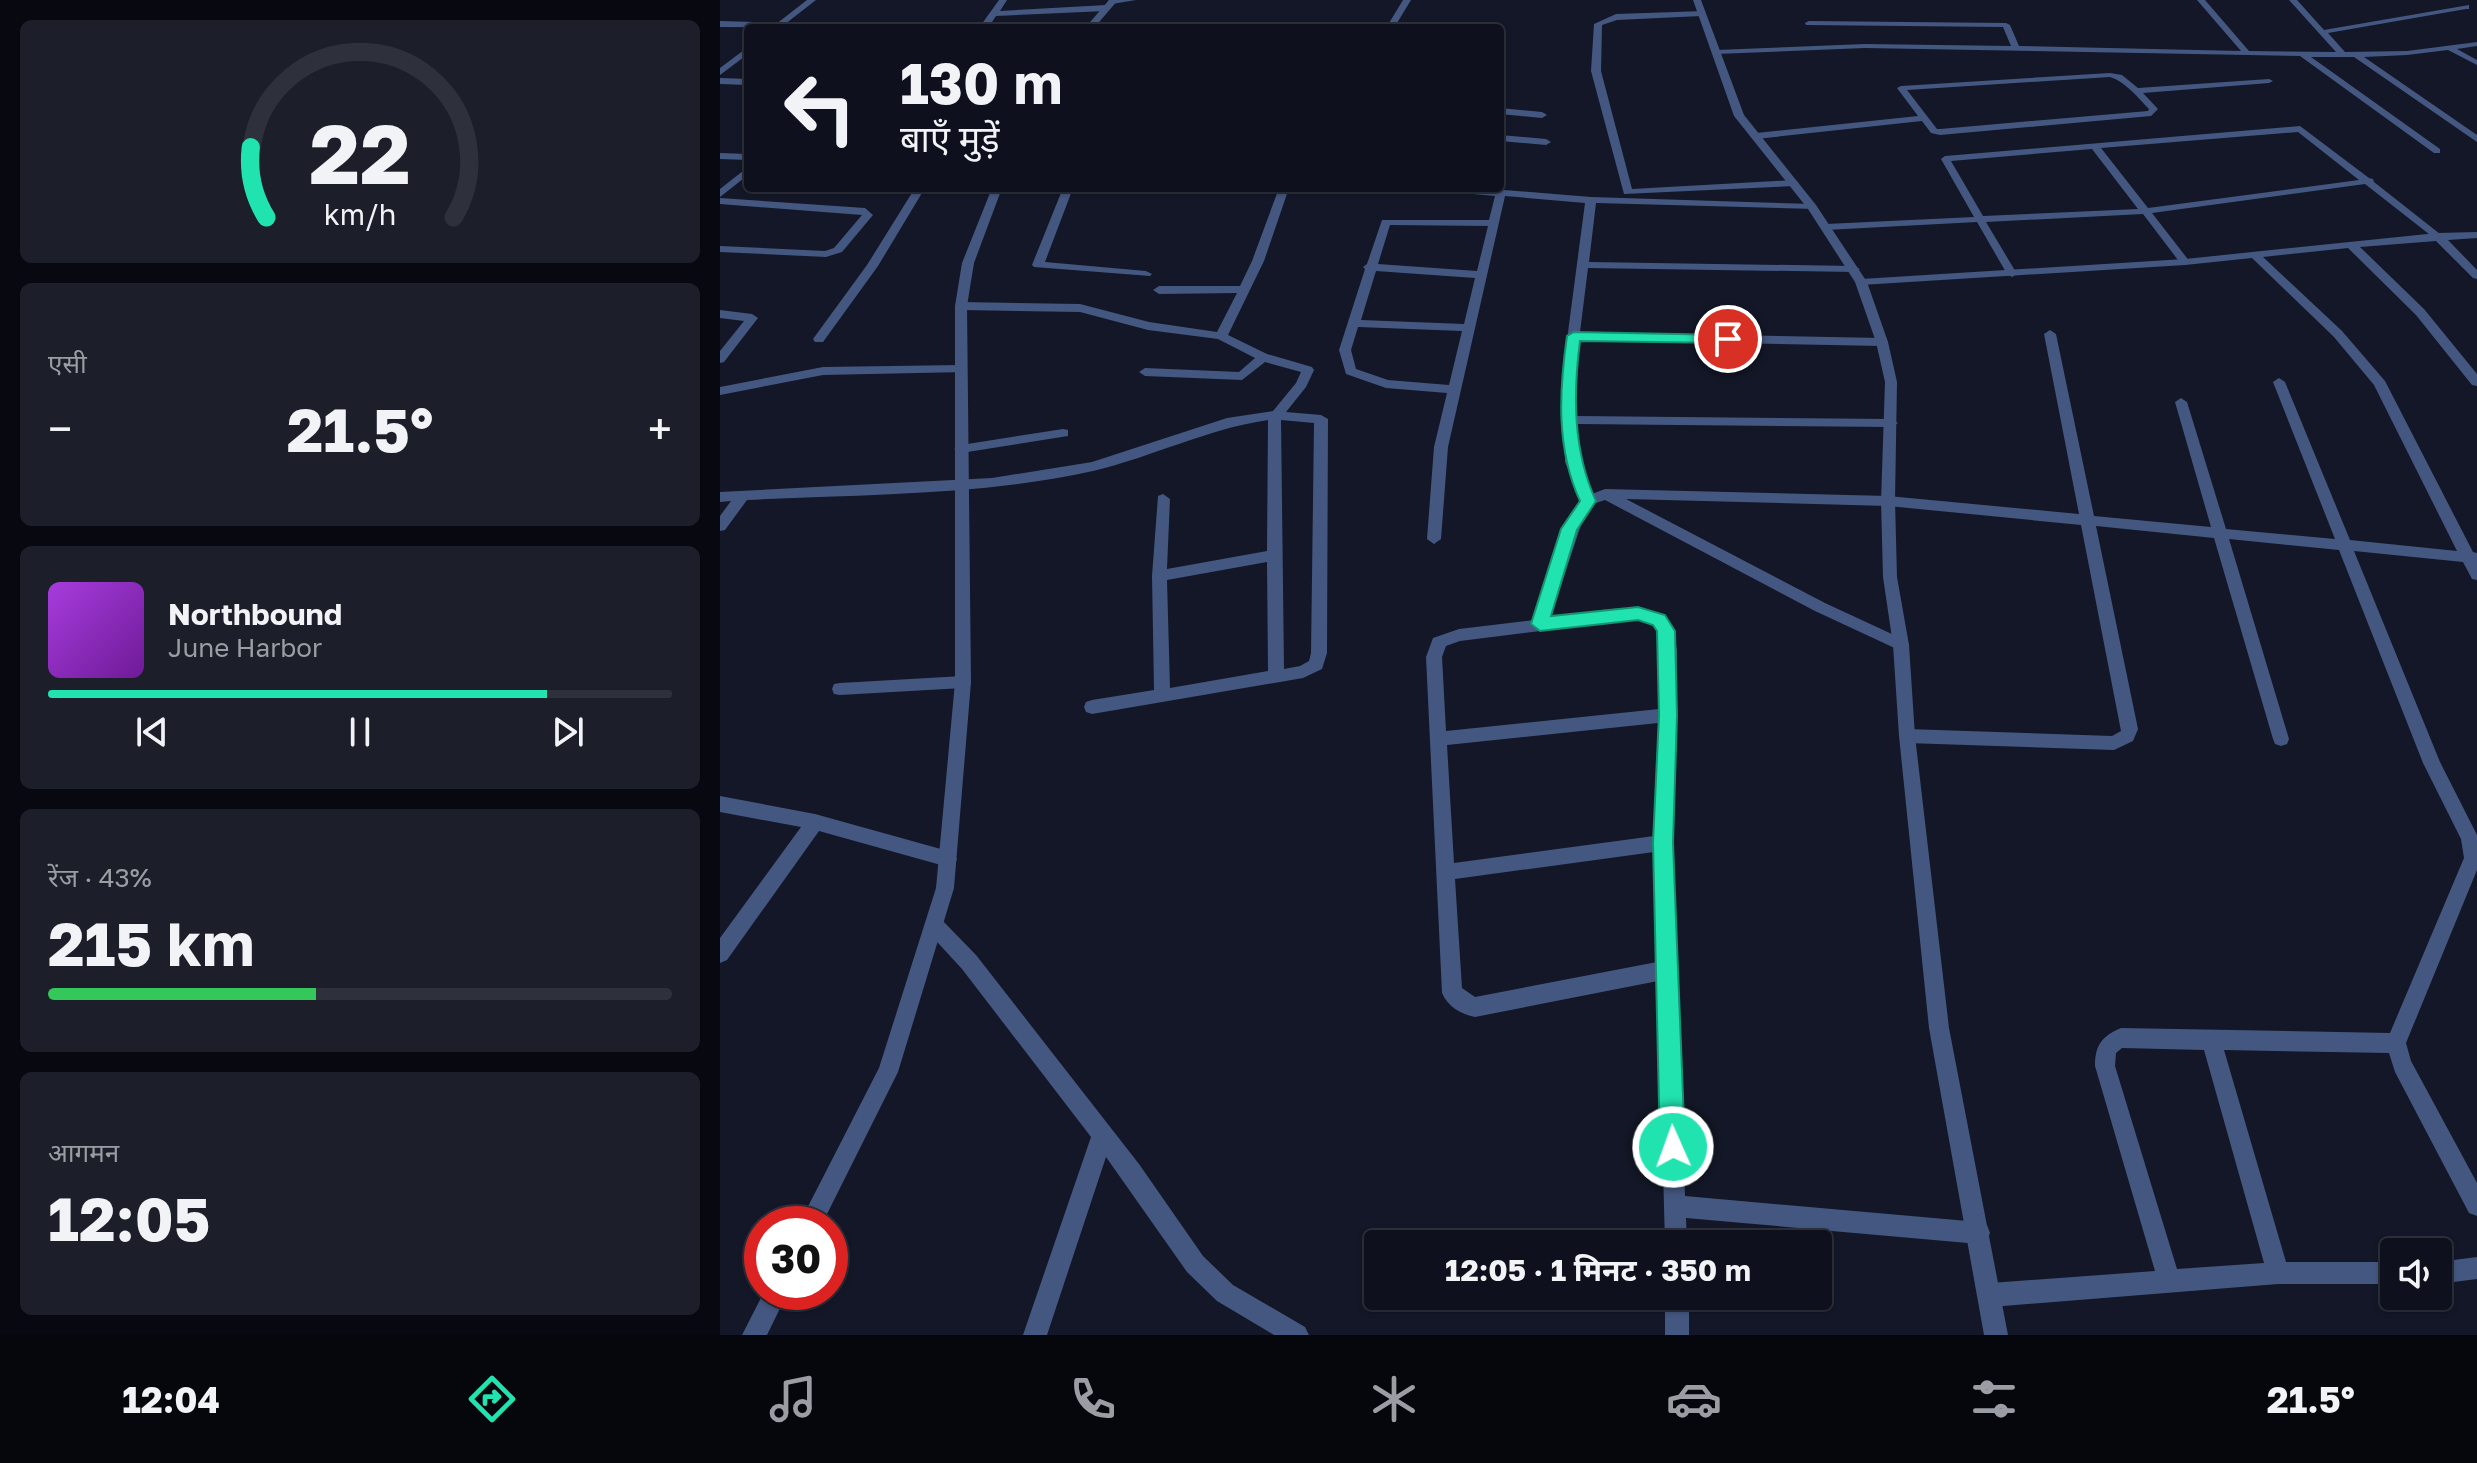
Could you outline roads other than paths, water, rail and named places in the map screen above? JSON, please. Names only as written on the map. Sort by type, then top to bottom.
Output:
[{"type":"street","points":[[780,24],[812,0]]},
{"type":"street","points":[[987,24],[1003,0]]},
{"type":"street","points":[[994,14],[1132,0]]},
{"type":"street","points":[[1392,24],[1407,0]]},
{"type":"street","points":[[1093,24],[1111,3]]},
{"type":"street","points":[[1624,197],[1596,71],[1598,24],[1616,17],[1699,7],[1739,116],[1812,207],[1857,275],[1882,342],[1891,382],[1890,577],[1901,645],[1907,736],[1939,1028],[1996,1335]]},
{"type":"street","points":[[1022,24],[1026,12]]},
{"type":"street","points":[[720,24],[744,25]]},
{"type":"street","points":[[720,72],[744,53]]},
{"type":"street","points":[[720,81],[744,82]]},
{"type":"street","points":[[1504,111],[1542,115]]},
{"type":"street","points":[[1504,138],[1546,142]]},
{"type":"street","points":[[720,156],[744,157]]},
{"type":"street","points":[[720,194],[744,173]]},
{"type":"street","points":[[1489,192],[1591,200],[1794,183]]},
{"type":"street","points":[[819,339],[872,266],[918,192]]},
{"type":"street","points":[[819,1206],[888,1072],[935,926],[948,859],[963,682],[959,486],[961,306],[968,263],[995,192]]},
{"type":"street","points":[[1066,192],[1038,265],[1146,274]]},
{"type":"street","points":[[1221,336],[1244,289],[1282,192]]},
{"type":"street","points":[[1434,539],[1441,447],[1501,193]]},
{"type":"street","points":[[1624,197],[1812,207]]},
{"type":"street","points":[[1588,501],[1572,462],[1569,370],[1591,200]]},
{"type":"street","points":[[720,201],[865,211],[868,215],[838,250],[826,254],[720,249]]},
{"type":"street","points":[[1454,389],[1386,384],[1350,371],[1345,350],[1381,228],[1388,221],[1494,223]]},
{"type":"street","points":[[1584,265],[1857,275],[2012,274],[2185,262],[2437,236],[2477,235]]},
{"type":"street","points":[[2437,236],[2477,276]]},
{"type":"street","points":[[2351,244],[2429,322],[2477,382]]},
{"type":"street","points":[[2255,255],[2338,334],[2380,384],[2473,558],[2477,575]]},
{"type":"street","points":[[1369,267],[1482,275]]},
{"type":"street","points":[[1159,290],[1244,289]]},
{"type":"street","points":[[961,306],[1072,307],[1148,326],[1221,336],[1263,357],[1309,372],[1276,415],[1272,443],[1276,675]]},
{"type":"street","points":[[720,314],[752,318],[720,359]]},
{"type":"street","points":[[1353,323],[1470,328]]},
{"type":"street","points":[[1907,736],[2114,743],[2127,736],[2130,729],[2050,334]]},
{"type":"street","points":[[1574,336],[1882,342]]},
{"type":"street","points":[[1145,372],[1242,376],[1263,357]]},
{"type":"street","points":[[720,391],[816,372],[961,369]]},
{"type":"street","points":[[2279,382],[2432,763],[2470,839],[2473,858],[2396,1043],[2402,1065],[2477,1205]]},
{"type":"street","points":[[2181,402],[2281,739]]},
{"type":"street","points":[[720,497],[959,486],[1070,472],[1217,425],[1276,415],[1318,417],[1323,425],[1319,653],[1311,669],[1092,707]]},
{"type":"street","points":[[1570,420],[1891,423]]},
{"type":"street","points":[[961,449],[1063,433]]},
{"type":"street","points":[[1540,624],[1569,529],[1588,501],[1605,494],[1888,501],[2473,558]]},
{"type":"street","points":[[1605,494],[1829,612],[1901,645]]},
{"type":"street","points":[[720,526],[742,497]]},
{"type":"street","points":[[1162,693],[1159,576],[1163,499]]},
{"type":"street","points":[[1159,576],[1275,555]]},
{"type":"street","points":[[1665,970],[1475,1007],[1457,1000],[1449,984],[1434,657],[1439,642],[1459,635],[1638,613],[1659,620],[1666,631],[1669,650],[1663,843],[1665,970],[1676,1230]]},
{"type":"street","points":[[840,689],[963,682]]},
{"type":"street","points":[[1438,739],[1668,715]]},
{"type":"street","points":[[720,804],[815,822],[948,859]]},
{"type":"street","points":[[720,954],[815,822]]},
{"type":"street","points":[[1445,872],[1663,843]]},
{"type":"street","points":[[935,926],[969,962],[1195,1264],[1225,1293],[1297,1335]]},
{"type":"street","points":[[2169,1281],[2105,1066],[2105,1049],[2121,1038],[2396,1043]]},
{"type":"street","points":[[2211,1040],[2278,1273]]},
{"type":"street","points":[[1035,1335],[1102,1136]]},
{"type":"street","points":[[1675,1206],[1979,1233]]},
{"type":"street","points":[[2452,1273],[2477,1268]]},
{"type":"street","points":[[1991,1295],[2278,1273],[2380,1273]]},
{"type":"street","points":[[754,1335],[767,1310]]},
{"type":"street","points":[[1677,1310],[1677,1335]]},
{"type":"lane","points":[[2201,0],[2247,53]]},
{"type":"lane","points":[[2293,0],[2343,55]]},
{"type":"lane","points":[[2454,0],[2477,12]]},
{"type":"lane","points":[[2323,32],[2466,7]]},
{"type":"lane","points":[[1809,23],[2006,25],[2016,48]]},
{"type":"lane","points":[[1716,52],[1865,46],[2355,55],[2477,44]]},
{"type":"lane","points":[[2449,48],[2477,63]]},
{"type":"lane","points":[[2301,54],[2437,151]]},
{"type":"lane","points":[[2355,55],[2477,139]]},
{"type":"lane","points":[[2110,75],[2119,77],[2136,91],[2153,112],[1940,132],[1934,131],[1902,87],[2110,75]]},
{"type":"lane","points":[[2136,91],[2269,81]]},
{"type":"lane","points":[[1756,136],[1925,118]]},
{"type":"lane","points":[[2012,274],[1982,217],[1945,159],[2300,129],[2437,236]]},
{"type":"lane","points":[[2096,148],[2185,262]]},
{"type":"lane","points":[[1826,227],[2145,211],[2370,181]]}]
